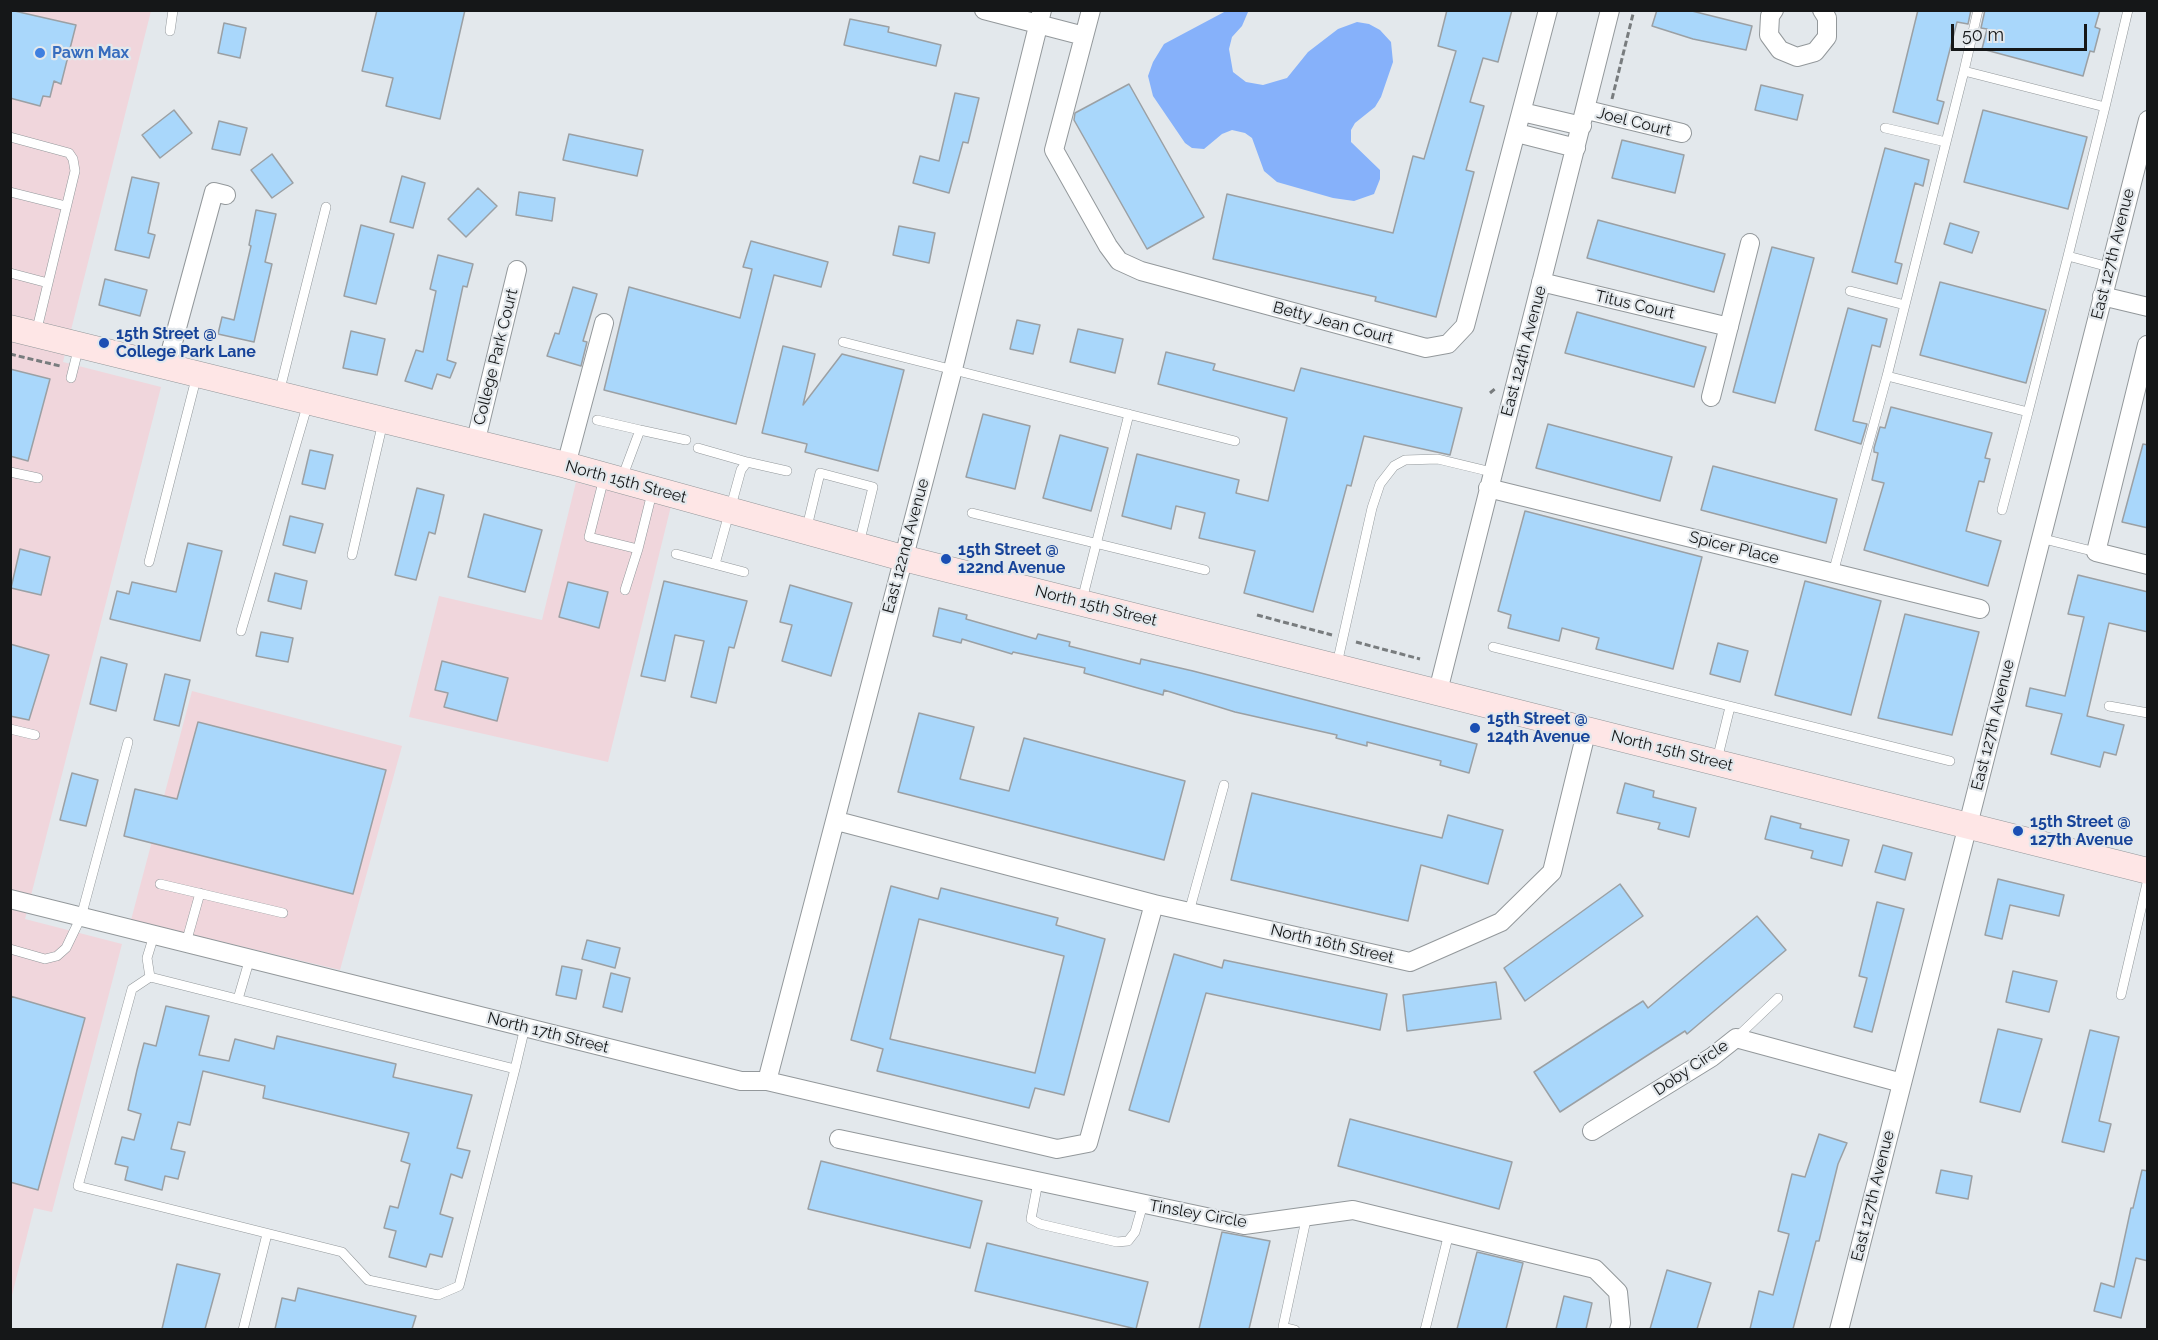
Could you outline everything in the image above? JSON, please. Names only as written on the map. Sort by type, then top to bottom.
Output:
[{"type":"street","points":[[984,10],[1040,17],[1084,36]]},
{"type":"street","name":"Betty Jean Court","points":[[1090,10],[1054,150],[1108,246],[1119,261],[1141,271],[1426,348],[1448,344],[1465,326],[1548,10]]},
{"type":"street","name":"East 124th Avenue","points":[[1438,691],[1610,10]]},
{"type":"street","points":[[1774,10],[1770,16],[1769,35],[1779,50],[1797,57],[1815,52],[1827,37],[1827,18],[1822,10]]},
{"type":"street","name":"East 122nd Avenue","points":[[767,1081],[837,821],[953,369],[1040,17]]},
{"type":"street","name":"Joel Court","points":[[1522,112],[1584,118],[1682,133]]},
{"type":"street","name":"East 127th Avenue","points":[[1839,1329],[2148,120]]},
{"type":"street","points":[[1517,133],[1576,148]]},
{"type":"street","points":[[166,368],[214,192],[226,195]]},
{"type":"street","points":[[1711,397],[1750,243]]},
{"type":"street","name":"College Park Court","points":[[475,444],[518,270]]},
{"type":"street","name":"Titus Court","points":[[1541,282],[1729,327]]},
{"type":"street","points":[[2102,296],[2148,307]]},
{"type":"street","points":[[566,465],[604,323]]},
{"type":"street","name":"North 15th Street","points":[[10,328],[35,335],[75,364],[166,368],[566,465],[903,558],[2148,871]]},
{"type":"street","points":[[2147,345],[2140,407],[2096,552],[2148,566]]},
{"type":"street","name":"Spicer Place","points":[[1490,480],[1833,573],[1980,609]]},
{"type":"street","name":"North 16th Street","points":[[837,821],[1154,904],[1410,962],[1501,921],[1552,872],[1587,729]]},
{"type":"street","name":"North 17th Street","points":[[10,899],[741,1081],[767,1081],[1057,1149],[1088,1143],[1154,904]]},
{"type":"street","name":"Doby Circle","points":[[1592,1131],[1712,1057],[1736,1038],[1902,1083]]},
{"type":"street","name":"Tinsley Circle","points":[[839,1139],[1244,1225],[1353,1210],[1449,1233],[1595,1269],[1618,1292],[1621,1323],[1619,1329]]},
{"type":"lane","points":[[170,31],[173,10]]},
{"type":"lane","points":[[1833,573],[1887,376],[1978,10]]},
{"type":"lane","points":[[2002,510],[2068,256],[2128,10]]},
{"type":"lane","points":[[1964,70],[2105,107]]},
{"type":"lane","points":[[1885,128],[1946,142]]},
{"type":"lane","points":[[10,137],[69,153],[75,171],[35,335]]},
{"type":"lane","points":[[10,192],[66,206]]},
{"type":"lane","points":[[278,396],[326,207]]},
{"type":"lane","points":[[2068,256],[2109,267]]},
{"type":"lane","points":[[10,273],[48,283]]},
{"type":"lane","points":[[1850,291],[1905,306]]},
{"type":"lane","points":[[843,342],[1235,441]]},
{"type":"lane","points":[[149,562],[197,375]]},
{"type":"lane","points":[[1887,376],[2028,412]]},
{"type":"lane","points":[[241,631],[308,403]]},
{"type":"lane","points":[[1082,602],[1129,414]]},
{"type":"lane","points":[[597,420],[686,440]]},
{"type":"lane","points":[[352,555],[383,422]]},
{"type":"lane","points":[[638,549],[589,537],[613,478],[640,430]]},
{"type":"lane","points":[[698,448],[787,471]]},
{"type":"lane","points":[[1337,666],[1372,508],[1380,484],[1394,466],[1405,460],[1438,459],[1490,480]]},
{"type":"lane","points":[[715,564],[741,470],[747,462]]},
{"type":"lane","points":[[10,472],[38,478]]},
{"type":"lane","points":[[806,531],[820,473],[873,487],[858,546]]},
{"type":"lane","points":[[625,590],[653,489]]},
{"type":"lane","points":[[972,513],[1205,570]]},
{"type":"lane","points":[[2040,538],[2096,552]]},
{"type":"lane","points":[[676,554],[744,572]]},
{"type":"lane","points":[[1493,646],[1950,761]]},
{"type":"lane","points":[[2109,706],[2148,713]]},
{"type":"lane","points":[[1716,763],[1730,707]]},
{"type":"lane","points":[[10,729],[35,735]]},
{"type":"lane","points":[[10,949],[45,959],[57,956],[66,948],[81,916],[128,741]]},
{"type":"lane","points":[[1189,912],[1224,785]]},
{"type":"lane","points":[[2121,995],[2148,879]]},
{"type":"lane","points":[[160,884],[282,913]]},
{"type":"lane","points":[[186,942],[200,893]]},
{"type":"lane","points":[[150,976],[147,958],[154,934]]},
{"type":"lane","points":[[238,999],[250,958]]},
{"type":"lane","points":[[150,976],[515,1069]]},
{"type":"lane","points":[[150,976],[132,989],[78,1186],[342,1252],[368,1280],[438,1295],[459,1286],[525,1028]]},
{"type":"lane","points":[[1736,1038],[1778,998]]},
{"type":"lane","points":[[1038,1182],[1032,1219],[1040,1224],[1117,1242],[1128,1242],[1135,1232],[1143,1204]]},
{"type":"lane","points":[[1295,1329],[1283,1328],[1307,1215]]},
{"type":"lane","points":[[1425,1329],[1449,1233]]},
{"type":"lane","points":[[243,1329],[267,1234]]},
{"type":"path","points":[[1611,103],[1634,10]]},
{"type":"path","points":[[10,354],[75,364]]},
{"type":"shaded area","points":[[11,11],[151,11],[63,362],[161,387],[25,919],[122,944],[52,1212],[34,1208],[11,1299]]},
{"type":"shaded area","points":[[576,482],[671,506],[608,762],[409,717],[439,596],[542,620]]},
{"type":"shaded area","points":[[192,691],[402,746],[340,970],[131,920]]},
{"type":"water","points":[[1226,11],[1248,12],[1242,26],[1232,37],[1229,49],[1233,72],[1246,82],[1263,85],[1287,78],[1308,52],[1338,29],[1357,22],[1369,24],[1380,30],[1391,42],[1393,62],[1381,97],[1375,107],[1355,123],[1351,130],[1351,142],[1380,170],[1380,179],[1374,194],[1354,201],[1333,198],[1277,182],[1264,171],[1252,138],[1245,133],[1232,130],[1222,134],[1204,149],[1192,148],[1185,143],[1153,96],[1148,76],[1164,44]]},
{"type":"building","name":"Pawn Max","points":[[10,10],[76,25],[61,84],[54,81],[50,97],[43,96],[40,106],[10,98]]},
{"type":"building","points":[[377,10],[465,10],[440,119],[386,106],[393,78],[362,71]]},
{"type":"building","points":[[1447,10],[1512,10],[1498,62],[1483,58],[1470,102],[1484,106],[1466,170],[1474,172],[1436,317],[1375,301],[1376,297],[1213,259],[1227,194],[1393,233],[1413,156],[1424,159],[1456,51],[1438,46]]},
{"type":"building","points":[[1657,10],[1688,10],[1752,26],[1746,50],[1693,39],[1652,26]]},
{"type":"building","points":[[1918,10],[1971,10],[1968,24],[1957,22],[1937,100],[1944,102],[1938,124],[1893,112]]},
{"type":"building","points":[[1985,10],[2100,10],[2095,27],[2100,29],[2094,52],[2090,51],[2083,76],[1982,49],[1987,29],[1981,28]]},
{"type":"building","points":[[850,19],[889,27],[888,32],[941,45],[936,66],[844,45]]},
{"type":"building","points":[[224,23],[246,28],[240,58],[218,53]]},
{"type":"building","points":[[1129,84],[1204,217],[1147,249],[1074,120],[1075,113]]},
{"type":"building","points":[[1761,85],[1803,95],[1797,120],[1755,110]]},
{"type":"building","points":[[955,93],[979,98],[968,143],[963,142],[949,193],[913,183],[920,156],[939,161]]},
{"type":"building","points":[[174,110],[192,133],[160,158],[142,135]]},
{"type":"building","points":[[1983,110],[2087,137],[2068,209],[1964,182]]},
{"type":"building","points":[[219,121],[247,128],[240,155],[212,149]]},
{"type":"building","points":[[569,134],[643,150],[637,176],[563,160]]},
{"type":"building","points":[[1622,140],[1684,155],[1675,193],[1612,178]]},
{"type":"building","points":[[1885,148],[1929,160],[1923,186],[1915,183],[1895,262],[1902,264],[1897,284],[1852,272]]},
{"type":"building","points":[[272,154],[293,183],[272,198],[251,170]]},
{"type":"building","points":[[402,176],[425,183],[413,228],[390,222]]},
{"type":"building","points":[[132,177],[159,183],[148,233],[155,235],[149,258],[115,250]]},
{"type":"building","points":[[478,188],[497,206],[466,237],[448,219]]},
{"type":"building","points":[[519,192],[555,198],[552,221],[516,215]]},
{"type":"building","points":[[256,210],[276,214],[265,262],[272,264],[254,342],[218,334],[222,317],[234,320],[251,246],[249,245]]},
{"type":"building","points":[[1598,220],[1725,254],[1714,292],[1587,258]]},
{"type":"building","points":[[1950,223],[1979,232],[1972,253],[1944,244]]},
{"type":"building","points":[[361,225],[394,234],[376,304],[344,296]]},
{"type":"building","points":[[899,226],[935,233],[929,263],[893,255]]},
{"type":"building","points":[[751,241],[828,262],[821,287],[774,275],[736,424],[604,390],[629,287],[740,318],[752,269],[743,267]]},
{"type":"building","points":[[1772,247],[1814,258],[1775,403],[1733,392]]},
{"type":"building","points":[[438,255],[473,264],[467,287],[463,286],[447,360],[456,363],[450,378],[437,374],[432,389],[405,381],[416,350],[423,352],[436,291],[430,289]]},
{"type":"building","points":[[105,279],[147,290],[140,316],[99,305]]},
{"type":"building","points":[[1940,282],[2046,310],[2026,383],[1920,355]]},
{"type":"building","points":[[573,287],[597,294],[583,341],[587,342],[581,366],[547,356],[555,333],[559,334]]},
{"type":"building","points":[[1848,308],[1887,319],[1880,347],[1872,345],[1853,421],[1867,424],[1861,444],[1815,430]]},
{"type":"building","points":[[1577,312],[1706,347],[1694,387],[1565,353]]},
{"type":"building","points":[[1017,320],[1040,325],[1033,354],[1010,349]]},
{"type":"building","points":[[1078,329],[1123,339],[1115,373],[1070,362]]},
{"type":"building","points":[[351,331],[385,339],[377,375],[343,368]]},
{"type":"building","points":[[783,346],[815,354],[803,405],[842,354],[904,370],[878,471],[805,452],[807,444],[762,433]]},
{"type":"building","points":[[1166,352],[1215,364],[1213,370],[1294,391],[1301,368],[1462,408],[1450,455],[1364,436],[1351,486],[1347,485],[1313,612],[1244,593],[1255,551],[1199,538],[1205,513],[1176,506],[1171,529],[1122,516],[1137,454],[1239,480],[1236,493],[1268,501],[1287,418],[1158,384]]},
{"type":"building","points":[[10,369],[50,379],[28,461],[10,456]]},
{"type":"building","points":[[1891,407],[1992,433],[1985,458],[1990,459],[1984,482],[1979,481],[1966,531],[2001,541],[1988,586],[1864,550],[1884,483],[1872,480],[1878,453],[1874,452],[1874,448],[1880,427],[1885,428]]},
{"type":"building","points":[[983,414],[1030,426],[1015,489],[966,477]]},
{"type":"building","points":[[1548,424],[1672,457],[1660,501],[1536,468]]},
{"type":"building","points":[[1060,435],[1108,448],[1091,511],[1043,498]]},
{"type":"building","points":[[2143,444],[2148,445],[2148,528],[2122,522]]},
{"type":"building","points":[[310,450],[333,455],[325,489],[302,484]]},
{"type":"building","points":[[1713,466],[1837,499],[1826,543],[1701,510]]},
{"type":"building","points":[[417,488],[444,495],[435,534],[429,532],[416,580],[395,575]]},
{"type":"building","points":[[1525,511],[1702,557],[1673,669],[1596,649],[1599,638],[1562,628],[1559,641],[1508,628],[1511,615],[1498,611]]},
{"type":"building","points":[[484,514],[542,530],[525,592],[468,577]]},
{"type":"building","points":[[290,516],[323,524],[315,553],[283,545]]},
{"type":"building","points":[[188,543],[222,551],[200,641],[110,619],[117,591],[129,594],[132,582],[176,592]]},
{"type":"building","points":[[20,549],[50,557],[41,595],[11,588]]},
{"type":"building","points":[[275,573],[307,581],[301,609],[268,601]]},
{"type":"building","points":[[2078,575],[2148,592],[2148,632],[2109,623],[2087,716],[2124,725],[2116,755],[2104,752],[2100,767],[2051,754],[2062,714],[2026,706],[2030,688],[2065,696],[2084,617],[2068,614]]},
{"type":"building","points":[[664,581],[747,601],[734,648],[729,647],[716,703],[691,697],[704,641],[675,635],[665,681],[641,676]]},
{"type":"building","points":[[1805,581],[1881,601],[1851,715],[1775,695]]},
{"type":"building","points":[[568,582],[608,592],[599,628],[559,617]]},
{"type":"building","points":[[790,585],[852,603],[831,676],[782,661],[792,625],[780,622]]},
{"type":"building","points":[[939,608],[967,615],[966,619],[1036,639],[1038,634],[1070,642],[1069,646],[1140,664],[1141,659],[1193,671],[1477,744],[1469,773],[1440,765],[1441,761],[1367,742],[1367,746],[1336,738],[1337,735],[1235,712],[1164,690],[1163,695],[1084,673],[1085,668],[1013,652],[1012,654],[962,639],[961,643],[933,636]]},
{"type":"building","points":[[1905,614],[1979,632],[1952,735],[1878,718]]},
{"type":"building","points":[[261,632],[293,638],[288,662],[256,656]]},
{"type":"building","points":[[1718,643],[1748,651],[1740,682],[1710,674]]},
{"type":"building","points":[[10,644],[49,655],[29,720],[10,716]]},
{"type":"building","points":[[101,657],[127,664],[116,711],[90,704]]},
{"type":"building","points":[[442,661],[508,678],[497,721],[444,707],[448,693],[435,690]]},
{"type":"building","points":[[165,674],[190,680],[179,726],[154,720]]},
{"type":"building","points":[[919,713],[974,727],[960,779],[1009,791],[1024,738],[1185,781],[1164,860],[898,792]]},
{"type":"building","points":[[198,722],[386,770],[353,894],[124,836],[135,789],[177,799]]},
{"type":"building","points":[[72,773],[98,780],[86,826],[60,820]]},
{"type":"building","points":[[1625,783],[1654,791],[1653,797],[1696,808],[1689,837],[1658,829],[1660,823],[1617,813]]},
{"type":"building","points":[[1252,793],[1442,838],[1448,815],[1503,830],[1488,884],[1421,865],[1408,921],[1231,880]]},
{"type":"building","points":[[1771,816],[1801,824],[1800,828],[1849,840],[1842,866],[1811,858],[1813,851],[1765,839]]},
{"type":"building","points":[[1883,845],[1912,853],[1905,880],[1875,872]]},
{"type":"building","points":[[1998,879],[2064,895],[2059,916],[2010,905],[2002,939],[1985,935]]},
{"type":"building","points":[[1620,884],[1643,916],[1525,1001],[1504,968]]},
{"type":"building","points":[[891,886],[938,899],[941,888],[1058,918],[1056,925],[1105,939],[1064,1095],[1035,1088],[1029,1108],[877,1071],[883,1049],[851,1040]],"holes":[[[919,919],[1064,956],[1035,1073],[890,1039]]]},
{"type":"building","points":[[1877,902],[1904,909],[1872,1032],[1854,1027],[1867,978],[1859,976]]},
{"type":"building","points":[[1757,916],[1786,950],[1687,1034],[1685,1031],[1560,1112],[1534,1072],[1643,1001],[1648,1008]]},
{"type":"building","points":[[587,940],[620,948],[615,968],[582,959]]},
{"type":"building","points":[[1174,954],[1222,968],[1224,960],[1387,994],[1380,1030],[1206,993],[1169,1122],[1129,1110]]},
{"type":"building","points":[[562,966],[582,970],[576,999],[556,995]]},
{"type":"building","points":[[2013,971],[2057,981],[2049,1012],[2006,1002]]},
{"type":"building","points":[[611,973],[630,978],[622,1012],[603,1007]]},
{"type":"building","points":[[1496,982],[1501,1019],[1407,1031],[1403,995]]},
{"type":"building","points":[[10,996],[85,1018],[38,1190],[10,1182]]},
{"type":"building","points":[[166,1006],[209,1016],[199,1055],[229,1061],[235,1039],[274,1049],[277,1036],[396,1064],[393,1077],[472,1095],[457,1148],[470,1151],[462,1178],[451,1174],[440,1214],[453,1218],[442,1257],[430,1254],[426,1267],[389,1257],[396,1231],[384,1228],[390,1206],[398,1208],[410,1164],[401,1161],[409,1133],[263,1098],[265,1086],[203,1071],[190,1125],[178,1122],[171,1149],[185,1152],[178,1179],[165,1176],[162,1190],[125,1180],[128,1167],[115,1164],[122,1137],[134,1140],[141,1114],[128,1110],[137,1070],[144,1043],[156,1046]]},
{"type":"building","points":[[1998,1029],[2042,1039],[2020,1112],[1980,1102]]},
{"type":"building","points":[[2090,1030],[2119,1037],[2099,1121],[2111,1124],[2104,1152],[2062,1142]]},
{"type":"building","points":[[1350,1119],[1512,1162],[1499,1209],[1338,1166]]},
{"type":"building","points":[[1819,1134],[1847,1143],[1838,1164],[1819,1241],[1816,1241],[1793,1329],[1750,1329],[1759,1291],[1773,1295],[1789,1234],[1778,1231],[1792,1174],[1805,1177]]},
{"type":"building","points":[[821,1161],[982,1201],[970,1248],[808,1209]]},
{"type":"building","points":[[1941,1170],[1972,1176],[1968,1199],[1936,1193]]},
{"type":"building","points":[[2142,1170],[2148,1171],[2148,1261],[2136,1258],[2121,1318],[2094,1311],[2101,1283],[2114,1287],[2131,1208],[2133,1208]]},
{"type":"building","points":[[1222,1232],[1270,1241],[1249,1329],[1199,1329]]},
{"type":"building","points":[[987,1243],[1148,1282],[1136,1329],[975,1291]]},
{"type":"building","points":[[1477,1252],[1523,1263],[1506,1329],[1457,1329]]},
{"type":"building","points":[[177,1264],[220,1274],[205,1329],[162,1329]]},
{"type":"building","points":[[1667,1270],[1711,1283],[1697,1329],[1650,1329]]},
{"type":"building","points":[[298,1288],[416,1316],[412,1329],[275,1329],[282,1298],[295,1301]]},
{"type":"building","points":[[1564,1296],[1592,1303],[1586,1329],[1556,1329]]},
{"type":"place","name":"Pawn Max","points":[[40,53]]},
{"type":"place","name":"15th Street @ College Park Lane","points":[[104,343]]},
{"type":"place","name":"15th Street @ 122nd Avenue","points":[[946,559]]},
{"type":"place","name":"15th Street @ 124th Avenue","points":[[1475,728]]},
{"type":"place","name":"15th Street @ 127th Avenue","points":[[2018,831]]}]
